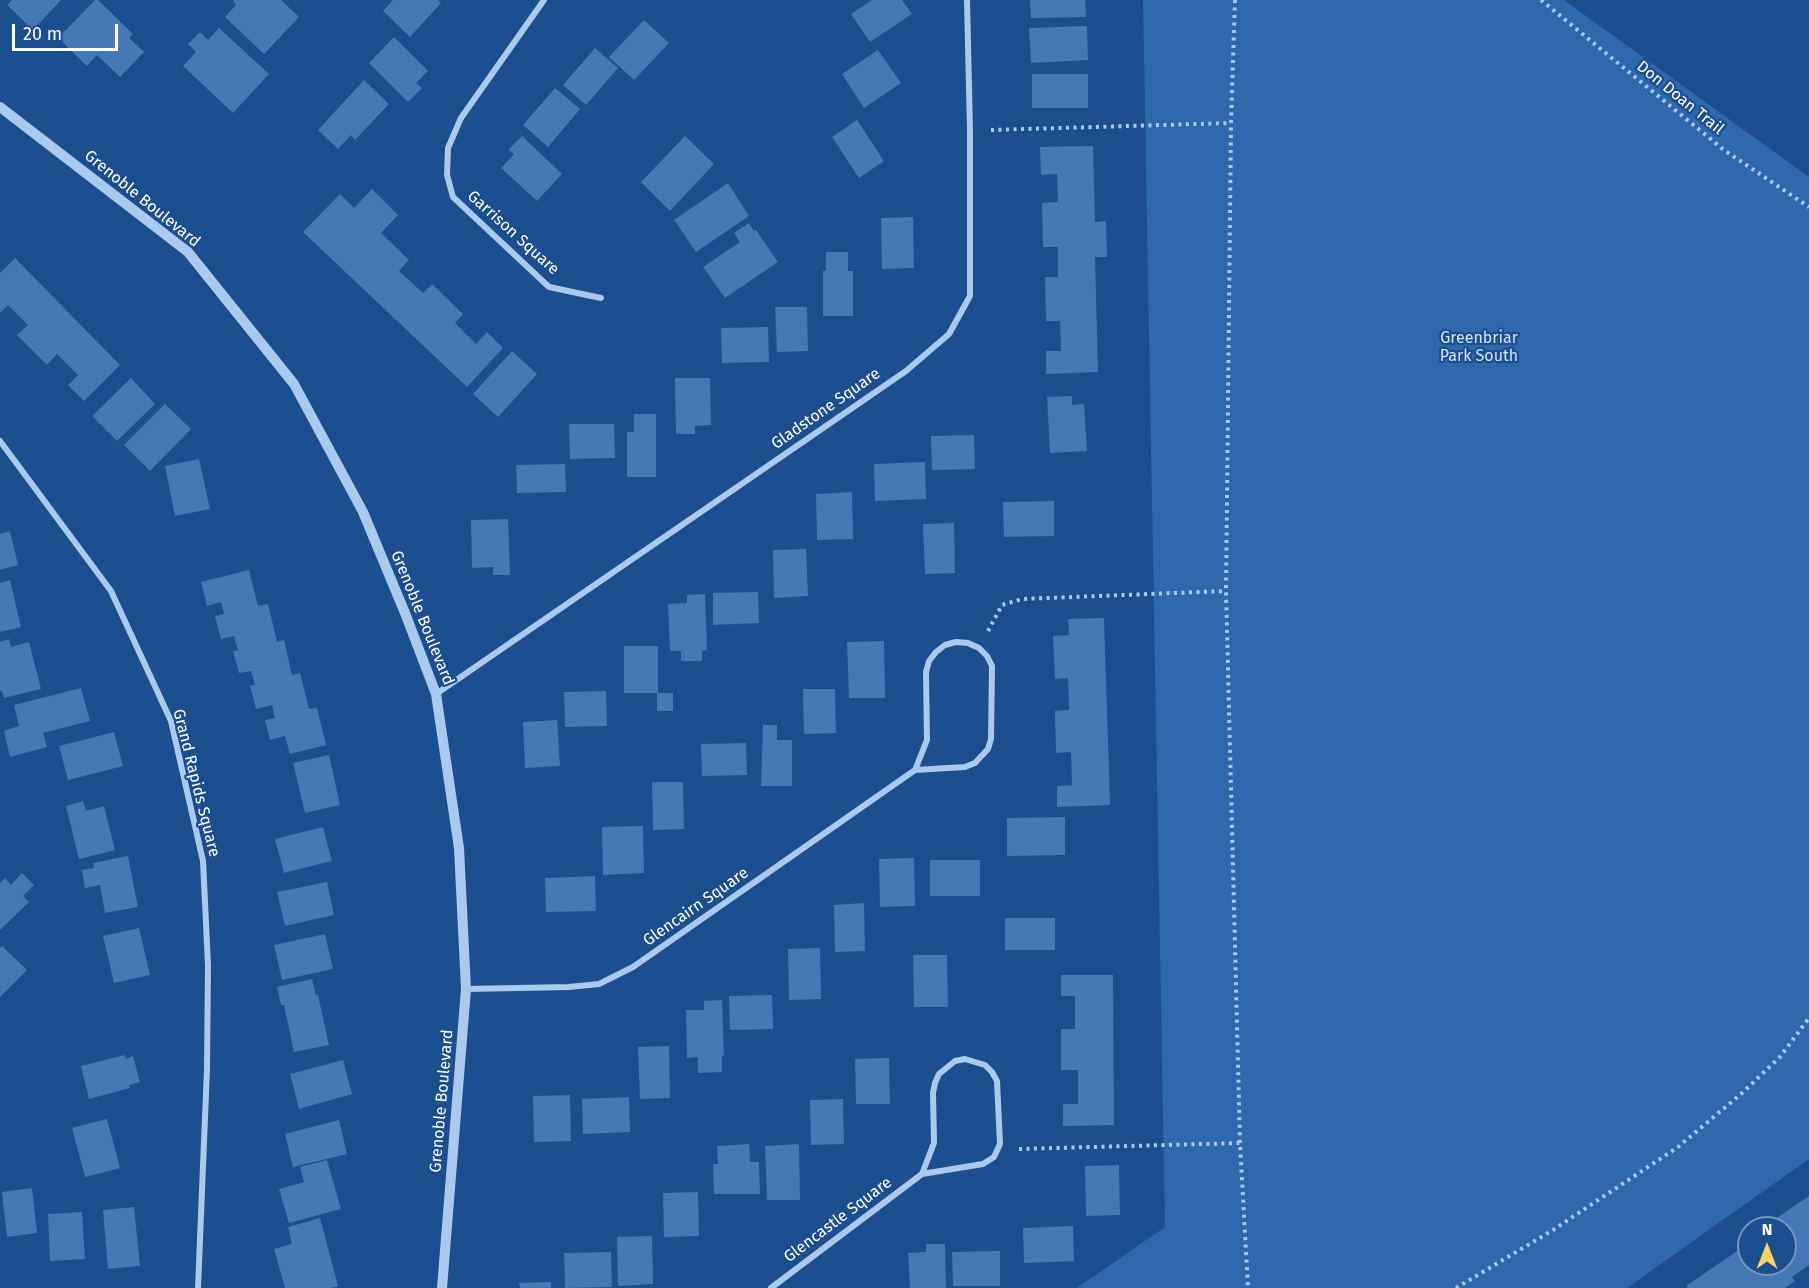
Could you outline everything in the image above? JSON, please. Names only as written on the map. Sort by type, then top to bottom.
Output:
[{"type":"street","name":"Garrison Square","points":[[544,0],[461,118],[448,148],[447,175],[453,197],[549,286],[601,298]]},
{"type":"street","name":"Gladstone Square","points":[[436,694],[906,371],[949,334],[970,296],[967,0]]},
{"type":"street","name":"Grenoble Boulevard","points":[[0,107],[188,252],[294,384],[363,512],[436,694],[459,848],[466,989],[442,1288]]},
{"type":"street","name":"Grand Rapids Square","points":[[0,441],[111,591],[171,721],[203,861],[207,954],[207,1069],[198,1288]]},
{"type":"street","points":[[957,642],[979,648],[987,656],[992,666],[991,739],[988,749],[975,763],[965,767],[915,771],[927,740],[926,672],[929,661],[945,645],[957,642]]},
{"type":"street","name":"Glencairn Square","points":[[466,989],[569,987],[599,984],[633,968],[915,771]]},
{"type":"street","points":[[922,1174],[934,1143],[935,1083],[939,1074],[955,1061],[965,1059],[985,1065],[997,1081],[1000,1144],[998,1151]]},
{"type":"street","name":"Glencastle Square","points":[[771,1288],[922,1174],[983,1164],[989,1162],[998,1151]]},
{"type":"path","points":[[1235,0],[1231,123],[1226,591],[1240,1143],[1248,1288]]},
{"type":"path","name":"Don Doan Trail","points":[[1541,0],[1724,150],[1809,207]]},
{"type":"path","points":[[970,131],[1231,123]]},
{"type":"path","points":[[979,648],[1002,605],[1022,599],[1226,591]]},
{"type":"path","points":[[1456,1288],[1552,1230],[1678,1147],[1741,1094],[1780,1057],[1809,1018]]},
{"type":"path","points":[[998,1151],[1240,1143]]},
{"type":"green space","name":"Greenbriar Park South","points":[[1143,0],[1564,0],[1809,177],[1809,1159],[1627,1288],[1077,1288],[1165,1227]]},
{"type":"building","points":[[12,0],[61,0],[33,30],[7,5]]},
{"type":"building","points":[[95,0],[98,0],[133,34],[129,38],[144,52],[120,77],[97,55],[87,66],[58,38]]},
{"type":"building","points":[[234,0],[281,0],[299,17],[264,54],[225,17],[236,5]]},
{"type":"building","points":[[393,0],[438,0],[441,3],[410,37],[383,11]]},
{"type":"building","points":[[872,0],[902,0],[912,14],[870,42],[851,14]]},
{"type":"building","points":[[1030,0],[1085,0],[1086,17],[1031,18]]},
{"type":"building","points":[[644,20],[669,43],[634,80],[609,57]]},
{"type":"building","points":[[1087,26],[1088,60],[1031,63],[1029,28]]},
{"type":"building","points":[[219,28],[269,74],[233,113],[183,66],[196,52],[188,44],[200,32],[208,40]]},
{"type":"building","points":[[394,37],[428,71],[416,83],[422,88],[408,102],[369,63]]},
{"type":"building","points":[[595,48],[618,68],[586,105],[563,85]]},
{"type":"building","points":[[878,50],[901,83],[864,108],[842,74]]},
{"type":"building","points":[[1032,74],[1088,74],[1088,108],[1032,108]]},
{"type":"building","points":[[364,80],[389,104],[355,140],[351,135],[338,149],[318,130]]},
{"type":"building","points":[[555,88],[580,109],[548,147],[523,125]]},
{"type":"building","points":[[857,120],[884,161],[859,178],[832,137]]},
{"type":"building","points":[[522,136],[562,174],[537,201],[501,168],[514,154],[508,150]]},
{"type":"building","points":[[685,136],[714,164],[670,211],[641,182]]},
{"type":"building","points":[[1093,146],[1095,222],[1106,221],[1107,257],[1095,257],[1098,372],[1046,374],[1046,351],[1061,351],[1060,321],[1046,321],[1045,277],[1058,277],[1058,247],[1043,247],[1042,203],[1058,202],[1057,174],[1041,175],[1040,147]]},
{"type":"building","points":[[728,183],[749,216],[696,252],[674,220]]},
{"type":"building","points":[[372,189],[398,215],[381,233],[409,260],[399,271],[423,293],[432,284],[463,314],[455,323],[476,344],[487,332],[503,348],[467,387],[303,232],[340,194],[354,208]]},
{"type":"building","points":[[913,217],[914,268],[882,269],[881,218]]},
{"type":"building","points":[[749,223],[778,262],[725,298],[703,267],[740,242],[734,233]]},
{"type":"building","points":[[826,252],[848,252],[848,271],[853,271],[853,316],[823,316],[823,271],[826,271]]},
{"type":"building","points":[[15,258],[120,365],[84,401],[68,385],[78,375],[57,354],[47,365],[17,335],[28,325],[8,305],[0,313],[0,273]]},
{"type":"building","points":[[775,307],[807,307],[808,351],[777,352]]},
{"type":"building","points":[[768,327],[769,362],[722,363],[721,328]]},
{"type":"building","points":[[512,351],[537,374],[498,417],[473,394]]},
{"type":"building","points":[[131,378],[155,404],[117,441],[92,416]]},
{"type":"building","points":[[675,378],[710,378],[711,425],[695,426],[695,434],[676,434]]},
{"type":"building","points":[[1072,396],[1072,405],[1084,404],[1087,451],[1050,453],[1047,397]]},
{"type":"building","points":[[165,404],[191,429],[150,471],[124,445]]},
{"type":"building","points":[[634,414],[656,414],[656,477],[627,477],[627,432],[634,432]]},
{"type":"building","points":[[569,424],[614,424],[615,458],[570,459]]},
{"type":"building","points":[[974,435],[975,469],[932,470],[931,436]]},
{"type":"building","points":[[199,459],[210,509],[175,516],[165,466]]},
{"type":"building","points":[[925,462],[926,499],[875,501],[874,464]]},
{"type":"building","points":[[565,464],[566,492],[517,493],[516,465]]},
{"type":"building","points":[[852,492],[853,539],[817,540],[816,494]]},
{"type":"building","points":[[1054,501],[1054,536],[1004,537],[1003,502]]},
{"type":"building","points":[[508,519],[510,575],[493,575],[493,567],[472,568],[471,520]]},
{"type":"building","points":[[954,523],[955,573],[925,574],[923,524]]},
{"type":"building","points":[[10,531],[18,565],[0,570],[0,534]]},
{"type":"building","points":[[806,549],[808,596],[774,598],[773,550]]},
{"type":"building","points":[[249,570],[258,606],[268,604],[277,642],[284,640],[292,675],[300,673],[309,709],[317,708],[326,745],[290,754],[285,736],[270,740],[265,720],[275,718],[272,705],[256,709],[250,686],[255,685],[251,671],[239,673],[233,651],[238,650],[234,636],[221,639],[215,616],[224,614],[221,602],[207,606],[201,582]]},
{"type":"building","points":[[10,580],[21,627],[0,632],[0,583]]},
{"type":"building","points":[[758,592],[759,623],[713,625],[713,593]]},
{"type":"building","points":[[705,594],[707,650],[702,651],[702,661],[681,661],[681,651],[670,651],[668,604],[687,603],[687,595]]},
{"type":"building","points":[[1104,618],[1110,805],[1057,807],[1057,786],[1072,785],[1071,752],[1056,753],[1055,711],[1069,710],[1068,678],[1055,679],[1053,636],[1069,635],[1068,619]]},
{"type":"building","points":[[9,639],[11,647],[29,642],[41,689],[4,698],[0,691],[0,642]]},
{"type":"building","points":[[884,641],[885,698],[849,698],[847,642]]},
{"type":"building","points":[[624,646],[658,646],[658,693],[673,693],[673,711],[657,711],[657,693],[624,693]]},
{"type":"building","points":[[81,688],[90,721],[43,733],[47,747],[10,757],[4,731],[19,726],[14,705]]},
{"type":"building","points":[[803,689],[835,689],[836,733],[804,734]]},
{"type":"building","points":[[606,691],[607,726],[565,727],[564,692]]},
{"type":"building","points":[[557,720],[560,766],[525,768],[523,722]]},
{"type":"building","points":[[763,725],[777,725],[777,740],[792,740],[792,786],[761,786]]},
{"type":"building","points":[[114,732],[123,766],[68,780],[59,746]]},
{"type":"building","points":[[746,743],[747,775],[702,776],[701,744]]},
{"type":"building","points":[[329,755],[340,805],[305,813],[293,763]]},
{"type":"building","points":[[652,782],[683,782],[684,829],[653,830]]},
{"type":"building","points":[[83,801],[86,811],[104,806],[115,850],[79,859],[66,806]]},
{"type":"building","points":[[1065,817],[1065,855],[1007,856],[1007,818]]},
{"type":"building","points":[[643,826],[644,873],[603,875],[602,827]]},
{"type":"building","points":[[323,827],[332,861],[284,873],[275,839]]},
{"type":"building","points":[[128,856],[138,907],[105,913],[100,885],[85,888],[82,870],[94,868],[93,863]]},
{"type":"building","points":[[914,858],[915,906],[880,907],[879,859]]},
{"type":"building","points":[[930,860],[980,860],[980,896],[930,896]]},
{"type":"building","points":[[22,873],[34,885],[23,896],[29,902],[0,930],[0,883],[5,878],[11,885]]},
{"type":"building","points":[[595,876],[596,911],[546,912],[545,878]]},
{"type":"building","points":[[327,882],[334,915],[285,926],[277,892]]},
{"type":"building","points":[[864,903],[865,951],[835,952],[834,905]]},
{"type":"building","points":[[1005,918],[1055,918],[1055,950],[1005,950]]},
{"type":"building","points":[[139,928],[150,975],[114,983],[103,936]]},
{"type":"building","points":[[325,934],[333,969],[282,980],[274,945]]},
{"type":"building","points":[[2,946],[27,970],[0,997],[0,948]]},
{"type":"building","points":[[820,948],[821,999],[789,1000],[788,949]]},
{"type":"building","points":[[913,955],[947,955],[948,1007],[914,1007]]},
{"type":"building","points":[[1061,975],[1113,975],[1114,1125],[1063,1126],[1063,1104],[1078,1104],[1078,1070],[1061,1070],[1061,1029],[1075,1029],[1075,996],[1061,996]]},
{"type":"building","points":[[312,979],[316,995],[318,995],[329,1045],[294,1052],[284,1005],[281,1005],[277,987]]},
{"type":"building","points":[[772,995],[773,1029],[730,1030],[729,996]]},
{"type":"building","points":[[722,1000],[724,1055],[722,1056],[722,1072],[698,1073],[698,1057],[687,1058],[686,1010],[704,1010],[704,1001]]},
{"type":"building","points":[[669,1046],[670,1098],[640,1099],[638,1047]]},
{"type":"building","points":[[124,1055],[126,1059],[133,1056],[140,1082],[129,1085],[130,1088],[89,1099],[81,1066]]},
{"type":"building","points":[[889,1058],[890,1104],[856,1104],[855,1059]]},
{"type":"building","points":[[343,1060],[352,1094],[299,1109],[290,1074]]},
{"type":"building","points":[[570,1095],[571,1141],[534,1142],[533,1096]]},
{"type":"building","points":[[629,1097],[630,1132],[583,1134],[582,1099]]},
{"type":"building","points":[[843,1099],[844,1144],[811,1145],[810,1100]]},
{"type":"building","points":[[107,1119],[120,1168],[85,1177],[72,1128]]},
{"type":"building","points":[[339,1120],[347,1154],[293,1167],[285,1134]]},
{"type":"building","points":[[749,1144],[750,1162],[759,1162],[760,1194],[714,1194],[713,1164],[718,1164],[717,1146]]},
{"type":"building","points":[[799,1144],[800,1200],[767,1200],[765,1146]]},
{"type":"building","points":[[327,1160],[341,1209],[289,1223],[279,1189],[304,1182],[300,1167]]},
{"type":"building","points":[[1119,1165],[1120,1215],[1086,1216],[1085,1166]]},
{"type":"building","points":[[32,1188],[37,1233],[7,1237],[2,1192]]},
{"type":"building","points":[[698,1192],[699,1236],[664,1237],[663,1193]]},
{"type":"building","points":[[1809,1196],[1809,1265],[1797,1273],[1797,1216],[1780,1216]]},
{"type":"building","points":[[134,1207],[140,1266],[108,1269],[103,1210]]},
{"type":"building","points":[[82,1212],[85,1259],[50,1261],[48,1214]]},
{"type":"building","points":[[320,1218],[338,1286],[285,1288],[274,1249],[292,1244],[288,1227]]},
{"type":"building","points":[[1073,1226],[1074,1261],[1024,1263],[1023,1228]]},
{"type":"building","points":[[652,1236],[653,1284],[618,1286],[617,1237]]},
{"type":"building","points":[[926,1244],[945,1244],[946,1288],[910,1288],[908,1253],[926,1252]]},
{"type":"building","points":[[1000,1251],[1000,1286],[953,1286],[952,1252]]},
{"type":"building","points":[[1737,1251],[1737,1276],[1793,1276],[1795,1281],[1785,1288],[1688,1288],[1686,1286]]},
{"type":"building","points":[[611,1252],[612,1287],[565,1288],[564,1253]]},
{"type":"building","points":[[551,1282],[551,1288],[520,1288],[519,1283]]}]
